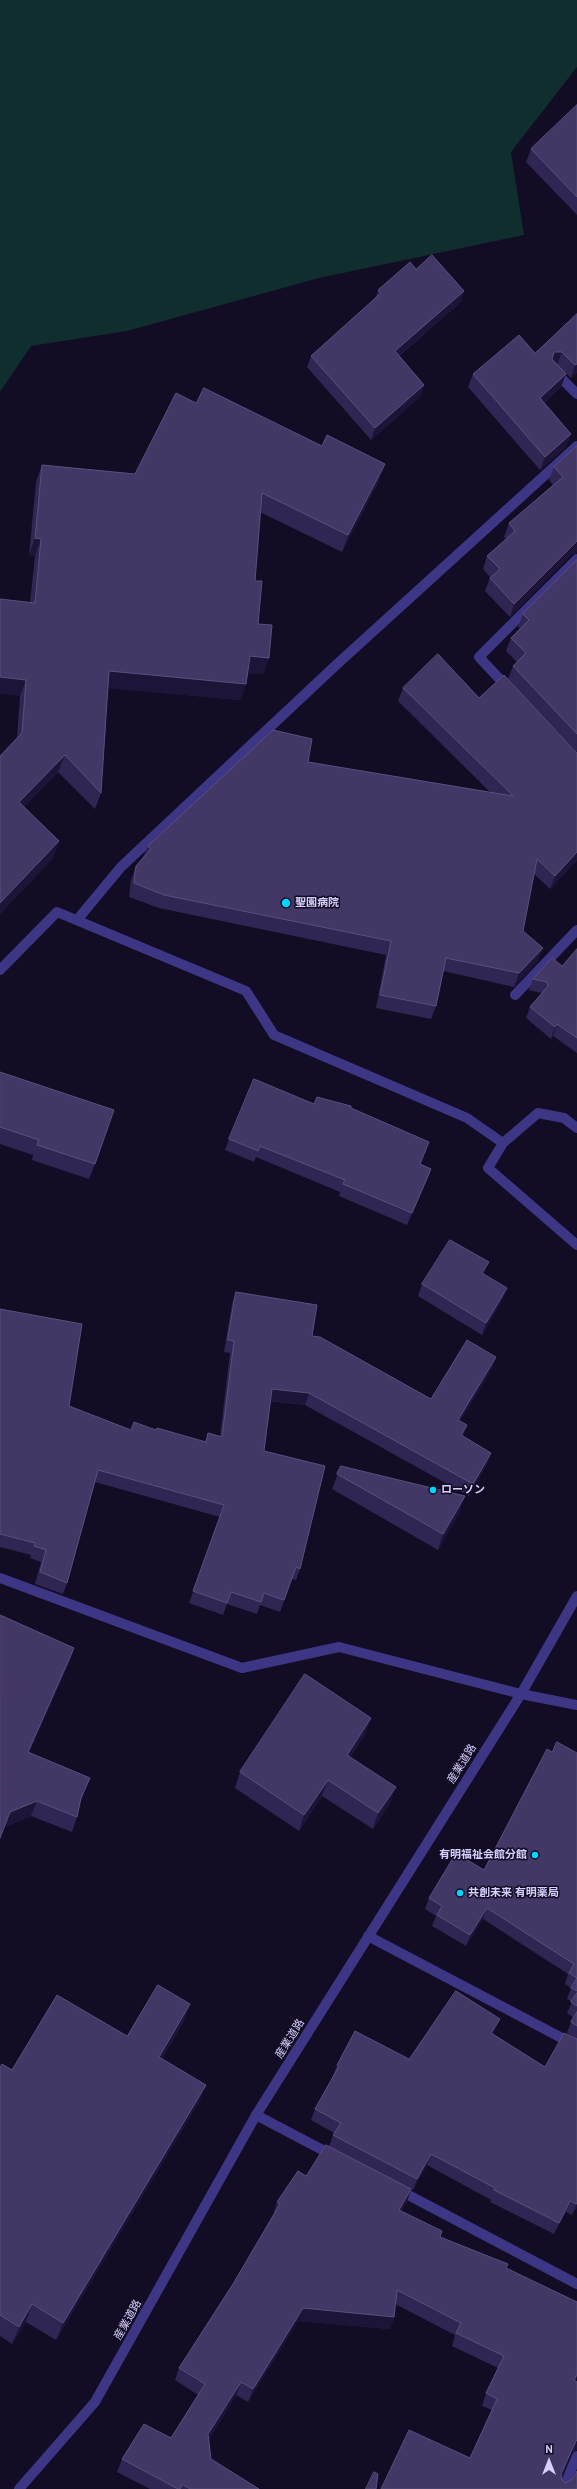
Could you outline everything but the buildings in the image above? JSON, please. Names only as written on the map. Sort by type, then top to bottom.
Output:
[{"type":"street","points":[[553,370],[577,394]]},
{"type":"street","points":[[76,920],[122,867],[144,845],[335,666],[577,446]]},
{"type":"street","points":[[517,698],[479,657],[577,559]]},
{"type":"street","points":[[0,970],[57,912],[246,991],[274,1035],[467,1118],[503,1143]]},
{"type":"street","points":[[515,995],[577,930]]},
{"type":"street","points":[[577,1128],[564,1118],[538,1113],[503,1143],[488,1168],[577,1245]]},
{"type":"street","points":[[0,1578],[242,1668],[339,1647],[521,1694],[577,1705]]},
{"type":"street","name":"産業道路","points":[[19,2489],[95,2402],[256,2115],[521,1694],[577,1596]]},
{"type":"street","points":[[368,1936],[577,2046]]},
{"type":"street","points":[[256,2115],[347,2163]]},
{"type":"street","points":[[388,2185],[577,2284]]},
{"type":"street","points":[[563,2489],[577,2456]]},
{"type":"green space","points":[[0,0],[577,0],[577,67],[511,152],[524,235],[319,278],[127,331],[31,346],[0,392]]},
{"type":"place","name":"聖園病院","points":[[286,903]]},
{"type":"place","name":"ローソン","points":[[433,1490]]},
{"type":"place","name":"有明福祉会館分館","points":[[535,1855]]},
{"type":"place","name":"共創未来 有明薬局","points":[[460,1893]]}]
